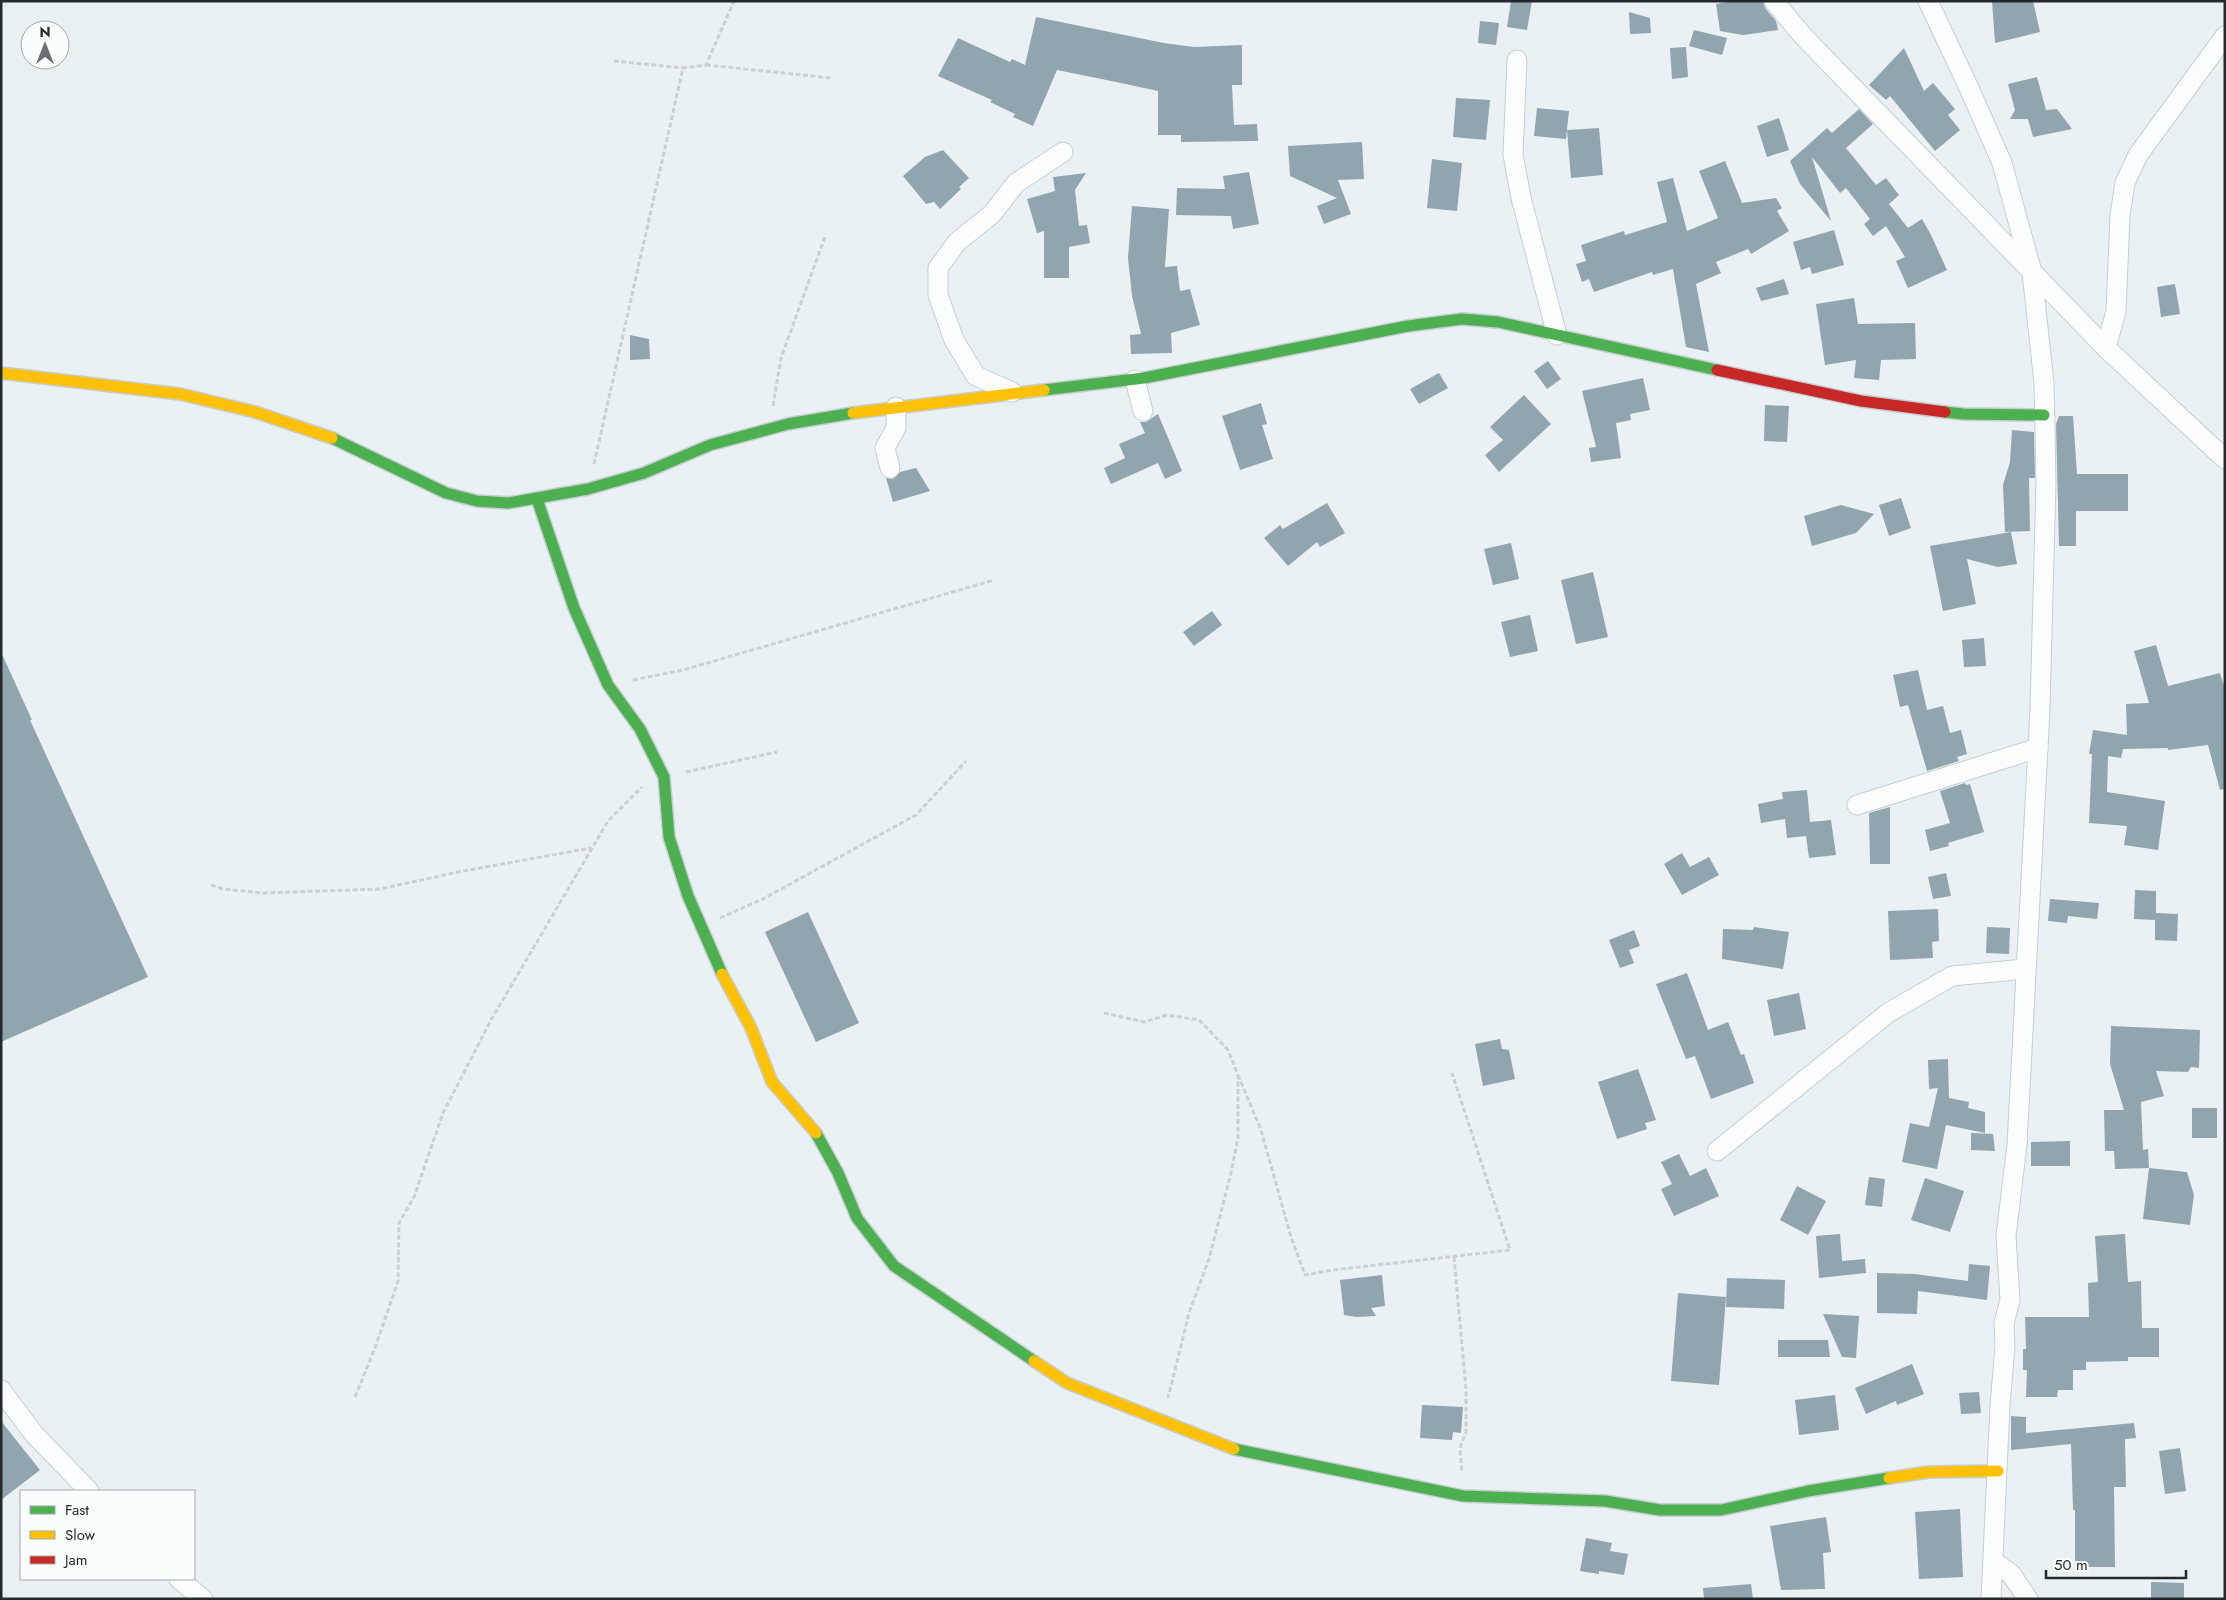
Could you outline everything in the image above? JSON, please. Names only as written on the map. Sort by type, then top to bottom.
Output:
[{"type":"street","points":[[1774,1],[1803,36],[2106,348],[2225,459]]},
{"type":"street","points":[[1928,1],[2002,163],[2032,272],[2044,383],[2046,482],[2038,748],[2016,1145],[2006,1236],[2010,1300],[2004,1323],[2005,1346],[1991,1599]]},
{"type":"street","points":[[2106,348],[2116,311],[2120,215],[2125,183],[2138,155],[2225,36]]},
{"type":"street","points":[[1517,60],[1513,154],[1520,198],[1557,335]]},
{"type":"street","points":[[1016,393],[976,376],[954,340],[938,295],[938,268],[957,242],[992,214],[1016,183],[1063,152]]},
{"type":"street","points":[[1,373],[180,394],[255,412],[326,435],[446,493],[478,501],[508,503],[588,489],[644,473],[710,445],[788,424],[896,407],[1135,380],[1408,326],[1462,319],[1498,322],[1861,401],[1963,414],[2044,415]]},
{"type":"street","points":[[1135,380],[1142,411]]},
{"type":"street","points":[[890,468],[885,448],[896,428],[896,407]]},
{"type":"street","points":[[537,499],[574,608],[608,685],[640,729],[664,777],[669,837],[688,896],[716,964],[750,1028],[772,1082],[816,1133],[838,1172],[857,1218],[894,1266],[1067,1383],[1236,1450],[1463,1496],[1605,1501],[1660,1510],[1722,1510],[1808,1491],[1929,1472],[1998,1471]]},
{"type":"street","points":[[1857,805],[2038,748]]},
{"type":"street","points":[[1717,1151],[1888,1013],[1952,976],[2025,969]]},
{"type":"street","points":[[1,1390],[34,1434],[89,1490]]},
{"type":"street","points":[[1993,1561],[2011,1574],[2028,1599]]},
{"type":"street","points":[[180,1580],[203,1599]]},
{"type":"path","points":[[706,65],[734,1]]},
{"type":"path","points":[[614,61],[683,68],[706,65],[831,78]]},
{"type":"path","points":[[588,489],[683,68]]},
{"type":"path","points":[[788,424],[772,412],[781,358],[826,234]]},
{"type":"path","points":[[608,685],[683,670],[994,580]]},
{"type":"path","points":[[355,1397],[375,1348],[398,1280],[399,1223],[414,1197],[443,1113],[491,1020],[608,820],[642,787],[664,777],[776,752]]},
{"type":"path","points":[[701,926],[761,900],[916,815],[966,761]]},
{"type":"path","points":[[211,884],[223,889],[263,893],[380,889],[458,872],[592,848]]},
{"type":"path","points":[[1104,1013],[1144,1022],[1167,1015],[1200,1020],[1228,1050],[1261,1130],[1291,1237],[1305,1275],[1510,1250],[1452,1073]]},
{"type":"path","points":[[1163,1421],[1189,1313],[1209,1260],[1231,1174],[1238,1138],[1238,1075]]},
{"type":"path","points":[[1454,1257],[1466,1389],[1466,1432],[1460,1448],[1463,1496]]},
{"type":"building","points":[[1511,1],[1532,1],[1527,30],[1507,27]]},
{"type":"building","points":[[1735,1],[1763,1],[1765,8],[1776,21],[1778,30],[1743,35],[1720,31],[1716,4]]},
{"type":"building","points":[[1992,1],[2033,1],[2040,32],[1995,43]]},
{"type":"building","points":[[1629,12],[1650,18],[1651,33],[1630,34]]},
{"type":"building","points":[[1036,17],[1164,43],[1194,47],[1242,45],[1242,85],[1232,85],[1234,125],[1257,124],[1258,141],[1181,142],[1181,135],[1158,135],[1158,91],[1057,70],[1033,126],[1013,117],[1015,114],[990,102],[992,100],[938,76],[958,38],[1010,62],[1012,59],[1025,65]]},
{"type":"building","points":[[1480,21],[1499,23],[1496,45],[1478,43]]},
{"type":"building","points":[[1694,30],[1727,38],[1722,55],[1689,46]]},
{"type":"building","points":[[1686,47],[1688,77],[1672,79],[1670,48]]},
{"type":"building","points":[[1904,48],[1924,91],[1933,83],[1955,109],[1948,115],[1960,130],[1935,151],[1890,96],[1886,100],[1869,85]]},
{"type":"building","points":[[2037,77],[2046,110],[2057,109],[2072,129],[2033,137],[2028,119],[2010,119],[2015,110],[2008,84]]},
{"type":"building","points":[[1456,98],[1490,100],[1486,140],[1453,137]]},
{"type":"building","points":[[1537,108],[1569,111],[1566,139],[1534,136]]},
{"type":"building","points":[[1859,109],[1873,124],[1846,148],[1876,185],[1886,178],[1899,195],[1889,204],[1908,228],[1922,219],[1947,270],[1908,288],[1896,261],[1905,257],[1886,226],[1873,236],[1864,224],[1870,219],[1846,188],[1840,193],[1812,157],[1831,221],[1800,184],[1790,161],[1827,128],[1832,133]]},
{"type":"building","points":[[1779,118],[1789,150],[1767,157],[1757,126]]},
{"type":"building","points":[[1599,128],[1603,175],[1571,178],[1567,130]]},
{"type":"building","points":[[1362,142],[1364,179],[1338,180],[1351,214],[1324,224],[1317,206],[1337,198],[1290,176],[1288,146]]},
{"type":"building","points":[[943,150],[969,178],[959,187],[961,189],[940,209],[934,202],[926,204],[903,176],[925,157]]},
{"type":"building","points":[[1432,159],[1462,163],[1457,211],[1427,208]]},
{"type":"building","points":[[1725,161],[1742,203],[1776,198],[1782,208],[1777,211],[1789,231],[1751,254],[1748,249],[1716,262],[1721,273],[1696,284],[1709,352],[1686,347],[1673,269],[1653,275],[1652,272],[1594,292],[1589,279],[1582,282],[1576,264],[1586,261],[1581,245],[1624,231],[1625,235],[1667,222],[1657,182],[1673,178],[1687,231],[1718,218],[1699,171]]},
{"type":"building","points":[[1249,172],[1259,224],[1233,229],[1231,216],[1176,215],[1177,188],[1225,189],[1223,176]]},
{"type":"building","points":[[1086,173],[1075,190],[1079,226],[1087,225],[1090,243],[1069,247],[1069,278],[1044,278],[1044,231],[1037,233],[1027,199],[1055,191],[1053,177]]},
{"type":"building","points":[[1132,206],[1169,209],[1165,267],[1177,266],[1180,291],[1190,289],[1200,325],[1171,333],[1172,353],[1131,354],[1130,335],[1141,334],[1132,296],[1128,258]]},
{"type":"building","points":[[1834,230],[1844,265],[1812,274],[1810,267],[1801,270],[1793,242]]},
{"type":"building","points":[[1784,279],[1789,294],[1761,301],[1756,288]]},
{"type":"building","points":[[2175,284],[2180,314],[2161,317],[2157,287]]},
{"type":"building","points":[[1854,298],[1858,324],[1915,323],[1916,359],[1881,360],[1879,380],[1854,378],[1856,360],[1825,365],[1816,304]]},
{"type":"building","points":[[630,335],[649,339],[650,359],[630,360]]},
{"type":"building","points":[[1548,361],[1561,379],[1547,389],[1534,371]]},
{"type":"building","points":[[1439,373],[1448,388],[1419,404],[1410,389]]},
{"type":"building","points":[[1643,378],[1650,410],[1630,414],[1631,420],[1616,423],[1621,458],[1591,462],[1589,448],[1596,447],[1582,391]]},
{"type":"building","points":[[1524,395],[1551,424],[1499,472],[1485,455],[1503,440],[1490,427]]},
{"type":"building","points":[[1261,403],[1267,424],[1262,425],[1273,459],[1240,470],[1222,416]]},
{"type":"building","points":[[1765,405],[1789,406],[1787,442],[1764,441]]},
{"type":"building","points":[[1158,414],[1182,471],[1165,479],[1158,463],[1111,484],[1104,468],[1125,458],[1119,444],[1145,433],[1140,422],[1146,422]]},
{"type":"building","points":[[2059,416],[2073,416],[2077,474],[2128,474],[2128,511],[2076,511],[2076,546],[2059,546],[2056,424]]},
{"type":"building","points":[[2012,430],[2034,432],[2035,478],[2029,478],[2030,531],[2005,532],[2003,485],[2010,462]]},
{"type":"building","points":[[916,468],[930,491],[893,502],[886,478],[893,479],[900,472]]},
{"type":"building","points":[[1901,498],[1911,528],[1889,536],[1879,505]]},
{"type":"building","points":[[1327,503],[1345,533],[1320,547],[1317,542],[1288,566],[1264,538],[1280,525],[1283,529]]},
{"type":"building","points":[[1841,505],[1874,514],[1856,533],[1812,546],[1804,516]]},
{"type":"building","points":[[2011,532],[2017,564],[1998,567],[1967,559],[1976,604],[1943,611],[1930,546]]},
{"type":"building","points":[[1511,543],[1519,579],[1493,585],[1484,549]]},
{"type":"building","points":[[1593,572],[1608,637],[1576,644],[1561,580]]},
{"type":"building","points":[[1212,611],[1222,625],[1194,646],[1183,632]]},
{"type":"building","points":[[1530,615],[1538,651],[1510,657],[1501,622]]},
{"type":"building","points":[[1984,638],[1986,666],[1964,667],[1962,640]]},
{"type":"building","points":[[2156,645],[2168,686],[2220,673],[2225,690],[2225,789],[2220,790],[2208,745],[2168,750],[2168,748],[2123,749],[2121,758],[2108,756],[2107,792],[2165,801],[2158,850],[2124,845],[2127,826],[2089,823],[2092,754],[2089,754],[2093,730],[2127,735],[2126,704],[2149,703],[2134,651]]},
{"type":"building","points":[[1,652],[32,720],[30,720],[148,977],[1,1042]]},
{"type":"building","points":[[1918,670],[1927,710],[1943,706],[1950,733],[1961,730],[1967,754],[1957,757],[1959,761],[1927,771],[1908,705],[1900,707],[1893,675]]},
{"type":"building","points":[[1965,783],[1966,785],[1970,784],[1984,832],[1948,843],[1949,846],[1930,851],[1925,830],[1950,823],[1940,791]]},
{"type":"building","points":[[1807,790],[1810,822],[1831,820],[1836,855],[1809,858],[1806,836],[1787,838],[1785,819],[1761,823],[1758,804],[1783,799],[1782,792]]},
{"type":"building","points":[[1890,807],[1890,864],[1870,864],[1869,813]]},
{"type":"building","points":[[1682,853],[1690,867],[1709,857],[1719,875],[1682,895],[1664,864]]},
{"type":"building","points":[[1946,873],[1951,896],[1933,899],[1928,877]]},
{"type":"building","points":[[2135,890],[2156,891],[2156,913],[2178,914],[2177,941],[2155,940],[2155,920],[2134,919]]},
{"type":"building","points":[[2050,899],[2099,903],[2097,919],[2068,916],[2067,923],[2048,921]]},
{"type":"building","points":[[1938,909],[1939,941],[1932,942],[1933,958],[1890,960],[1888,911]]},
{"type":"building","points":[[808,912],[859,1023],[816,1042],[765,932]]},
{"type":"building","points":[[1754,927],[1789,932],[1783,969],[1722,959],[1723,929],[1753,930]]},
{"type":"building","points":[[1987,927],[2010,928],[2009,954],[1986,953]]},
{"type":"building","points":[[1634,930],[1640,946],[1629,950],[1634,963],[1620,968],[1609,940]]},
{"type":"building","points":[[1687,973],[1708,1030],[1728,1022],[1741,1055],[1744,1054],[1754,1083],[1711,1099],[1695,1056],[1686,1059],[1656,984]]},
{"type":"building","points":[[1799,993],[1806,1029],[1774,1036],[1767,1000]]},
{"type":"building","points":[[2111,1026],[2200,1030],[2199,1068],[2191,1067],[2188,1072],[2156,1071],[2164,1096],[2141,1102],[2143,1150],[2148,1149],[2149,1168],[2115,1169],[2114,1151],[2105,1151],[2104,1110],[2124,1110],[2110,1064]]},
{"type":"building","points":[[1500,1039],[1502,1049],[1509,1050],[1515,1079],[1483,1086],[1475,1044]]},
{"type":"building","points":[[1948,1059],[1949,1098],[1969,1102],[1968,1108],[1985,1112],[1985,1133],[1946,1125],[1937,1169],[1902,1162],[1910,1123],[1929,1127],[1938,1088],[1929,1089],[1928,1060]]},
{"type":"building","points":[[1638,1069],[1656,1120],[1645,1123],[1647,1129],[1617,1139],[1598,1082]]},
{"type":"building","points":[[2192,1108],[2217,1108],[2217,1138],[2192,1138]]},
{"type":"building","points":[[1971,1133],[1993,1134],[1995,1151],[1971,1150]]},
{"type":"building","points":[[2070,1141],[2070,1166],[2031,1166],[2031,1142]]},
{"type":"building","points":[[1679,1154],[1690,1176],[1706,1168],[1719,1196],[1674,1216],[1661,1189],[1672,1184],[1661,1162]]},
{"type":"building","points":[[2149,1168],[2187,1172],[2194,1195],[2190,1225],[2143,1219]]},
{"type":"building","points":[[1869,1177],[1885,1179],[1882,1207],[1865,1205]]},
{"type":"building","points":[[1925,1178],[1964,1191],[1950,1232],[1911,1220]]},
{"type":"building","points":[[1797,1186],[1826,1201],[1808,1235],[1780,1220]]},
{"type":"building","points":[[1840,1234],[1842,1261],[1865,1259],[1866,1273],[1819,1278],[1816,1236]]},
{"type":"building","points":[[2125,1234],[2128,1282],[2141,1281],[2142,1328],[2159,1328],[2159,1357],[2128,1357],[2128,1361],[2086,1362],[2086,1370],[2073,1370],[2073,1390],[2058,1390],[2057,1397],[2026,1397],[2027,1370],[2023,1370],[2023,1349],[2026,1349],[2025,1317],[2089,1317],[2088,1283],[2098,1282],[2095,1236]]},
{"type":"building","points":[[1969,1264],[1990,1266],[1987,1300],[1918,1291],[1917,1314],[1877,1313],[1877,1273],[1915,1274],[1968,1281]]},
{"type":"building","points":[[1382,1275],[1385,1306],[1371,1308],[1376,1316],[1356,1317],[1344,1315],[1340,1280]]},
{"type":"building","points":[[1727,1278],[1785,1280],[1784,1309],[1726,1307]]},
{"type":"building","points":[[1678,1293],[1726,1297],[1719,1385],[1671,1381]]},
{"type":"building","points":[[1823,1314],[1859,1316],[1856,1358],[1842,1357]]},
{"type":"building","points":[[1778,1340],[1828,1340],[1830,1357],[1778,1357]]},
{"type":"building","points":[[1912,1364],[1924,1394],[1897,1405],[1896,1401],[1866,1414],[1855,1388]]},
{"type":"building","points":[[1979,1392],[1981,1413],[1961,1414],[1959,1393]]},
{"type":"building","points":[[1835,1395],[1839,1430],[1799,1435],[1795,1400]]},
{"type":"building","points":[[1422,1405],[1463,1407],[1461,1433],[1453,1432],[1452,1440],[1420,1438]]},
{"type":"building","points":[[2011,1416],[2026,1417],[2026,1433],[2134,1423],[2136,1438],[2125,1439],[2126,1487],[2114,1487],[2115,1567],[2075,1567],[2075,1510],[2073,1510],[2071,1444],[2011,1450]]},
{"type":"building","points":[[1,1421],[40,1470],[1,1500]]},
{"type":"building","points":[[2180,1448],[2186,1491],[2165,1494],[2159,1451]]},
{"type":"building","points":[[1960,1509],[1963,1577],[1919,1579],[1915,1512]]},
{"type":"building","points":[[1826,1517],[1831,1552],[1823,1553],[1825,1589],[1781,1590],[1770,1526]]},
{"type":"building","points":[[1586,1538],[1612,1543],[1610,1551],[1628,1554],[1624,1575],[1599,1571],[1599,1574],[1580,1571]]},
{"type":"building","points":[[2151,1582],[2184,1583],[2184,1599],[2151,1599]]},
{"type":"building","points":[[1751,1584],[1753,1599],[1704,1599],[1703,1588]]},
{"type":"traffic: fast","points":[[1044,390],[1144,378],[1408,326],[1462,319],[1498,322],[1717,370]]},
{"type":"traffic: fast","points":[[1945,412],[2044,415]]},
{"type":"traffic: fast","points":[[332,438],[446,493],[477,501],[508,503],[588,489],[644,473],[710,445],[788,424],[853,413]]},
{"type":"traffic: fast","points":[[537,499],[574,608],[608,685],[640,729],[664,777],[669,837],[688,896],[722,974]]},
{"type":"traffic: fast","points":[[816,1133],[838,1173],[857,1218],[894,1266],[1034,1361]]},
{"type":"traffic: fast","points":[[1234,1449],[1463,1496],[1605,1501],[1660,1510],[1721,1510],[1808,1491],[1889,1478]]},
{"type":"traffic: slow","points":[[1,373],[180,394],[255,412],[332,438]]},
{"type":"traffic: slow","points":[[853,413],[1044,390]]},
{"type":"traffic: slow","points":[[722,974],[751,1028],[772,1082],[816,1133]]},
{"type":"traffic: slow","points":[[1034,1361],[1067,1383],[1234,1449]]},
{"type":"traffic: slow","points":[[1889,1478],[1929,1472],[1998,1471]]},
{"type":"traffic: jam","points":[[1717,370],[1861,401],[1945,412]]}]
